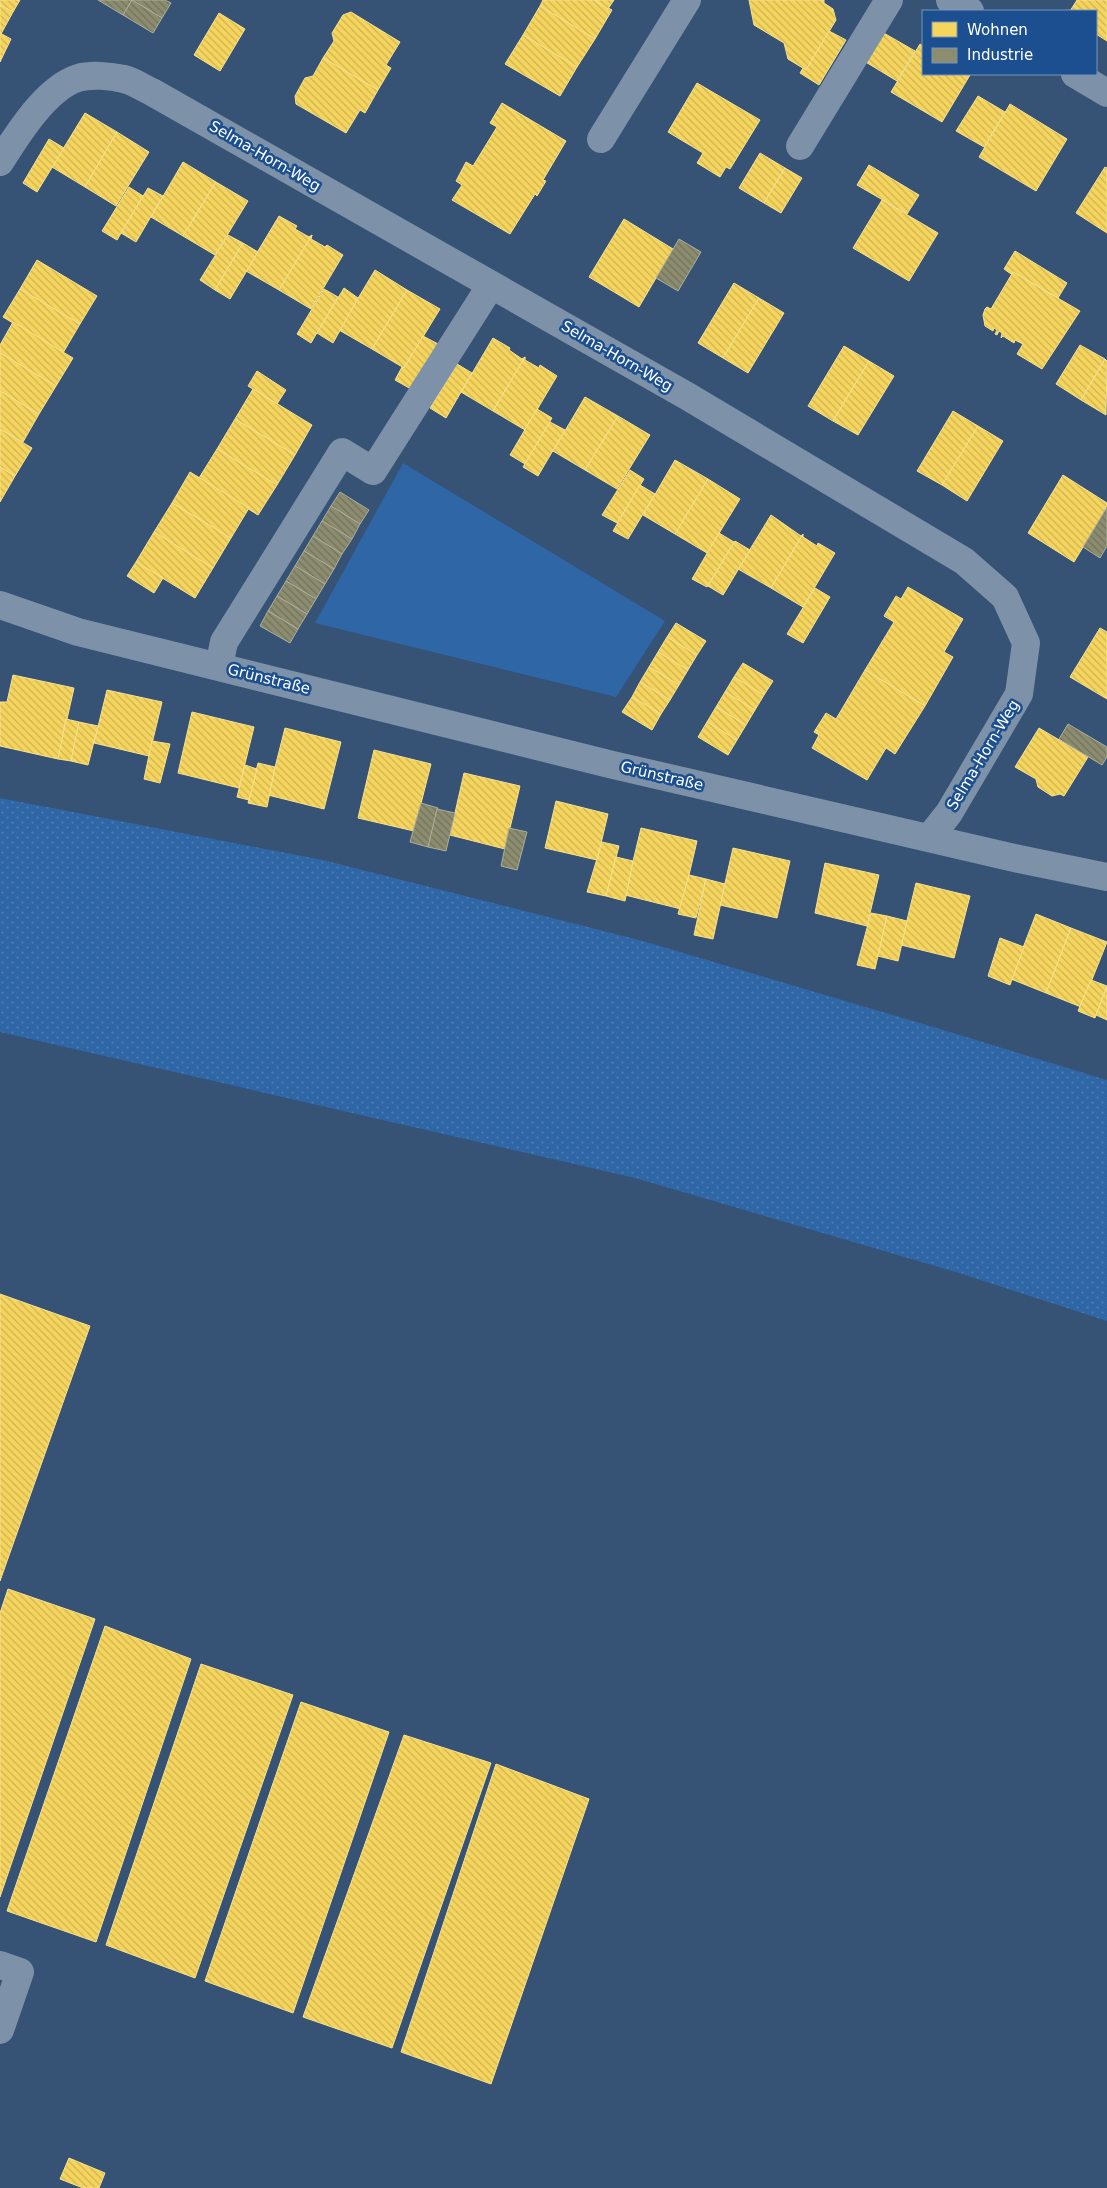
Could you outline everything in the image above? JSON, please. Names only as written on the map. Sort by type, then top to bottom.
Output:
[{"type":"street","points":[[601,138],[687,0]]},
{"type":"street","points":[[800,146],[889,0]]},
{"type":"street","points":[[1077,75],[1107,93]]},
{"type":"street","name":"Selma-Horn-Weg","points":[[0,162],[20,132],[60,88],[77,78],[90,76],[124,79],[152,92],[687,396],[964,561],[1005,597],[1026,643],[1019,694],[949,812],[930,837]]},
{"type":"street","name":"Grünstraße","points":[[219,666],[224,642],[342,452],[373,471],[491,285]]},
{"type":"street","name":"Grünstraße","points":[[0,605],[78,632],[613,765],[1019,859],[1107,877]]},
{"type":"street","points":[[0,1965],[20,1972],[0,2030]]},
{"type":"shaded area","points":[[403,463],[665,621],[616,697],[315,623]]},
{"type":"shaded area","points":[[0,798],[323,860],[643,941],[1107,1080],[1107,1321],[959,1273],[635,1178],[0,1032]]},
{"type":"building: Wohnen","points":[[0,0],[20,0],[13,12],[0,5]]},
{"type":"building: Wohnen","points":[[543,0],[594,0],[612,10],[595,39],[540,6]]},
{"type":"building: Wohnen","points":[[594,0],[614,0],[608,9]]},
{"type":"building: Wohnen","points":[[749,0],[824,0],[824,3],[833,9],[836,20],[806,70],[788,59],[784,43],[754,25]]},
{"type":"building: Wohnen","points":[[1077,0],[1107,0],[1107,41],[1097,35],[1097,10],[1071,10]]},
{"type":"building: Wohnen","points":[[0,5],[13,12],[1,34],[0,33]]},
{"type":"building: Wohnen","points":[[540,6],[595,39],[577,67],[523,35]]},
{"type":"building: Wohnen","points":[[351,12],[400,42],[386,65],[391,68],[378,90],[323,58],[334,41],[332,33],[343,15]]},
{"type":"building: Wohnen","points":[[219,13],[245,29],[220,71],[194,55]]},
{"type":"building: Wohnen","points":[[829,31],[846,40],[819,85],[800,73],[803,68],[806,70]]},
{"type":"building: Wohnen","points":[[882,32],[915,51],[897,81],[864,61]]},
{"type":"building: Wohnen","points":[[0,33],[11,39],[0,62]]},
{"type":"building: Wohnen","points":[[523,35],[577,67],[560,96],[505,64]]},
{"type":"building: Wohnen","points":[[920,44],[922,45],[922,75],[970,75],[942,122],[891,92]]},
{"type":"building: Wohnen","points":[[323,58],[378,90],[365,113],[360,110],[346,133],[296,104],[295,96],[305,78],[313,76]]},
{"type":"building: Wohnen","points":[[697,83],[760,120],[730,169],[726,167],[720,177],[697,163],[703,153],[668,132]]},
{"type":"building: Wohnen","points":[[978,96],[1005,112],[984,147],[956,131]]},
{"type":"building: Wohnen","points":[[502,103],[566,141],[543,180],[546,181],[537,196],[535,194],[510,234],[452,200],[462,185],[456,181],[466,162],[473,166],[497,127],[490,123]]},
{"type":"building: Wohnen","points":[[1010,104],[1067,139],[1036,191],[979,157]]},
{"type":"building: Wohnen","points":[[85,113],[117,132],[85,187],[52,167]]},
{"type":"building: Wohnen","points":[[117,132],[149,152],[116,206],[85,187]]},
{"type":"building: Wohnen","points":[[49,139],[64,148],[37,192],[23,183]]},
{"type":"building: Wohnen","points":[[760,153],[785,168],[764,203],[739,188]]},
{"type":"building: Wohnen","points":[[183,162],[216,182],[183,236],[151,217]]},
{"type":"building: Wohnen","points":[[869,165],[919,195],[907,214],[857,185]]},
{"type":"building: Wohnen","points":[[1105,167],[1107,168],[1107,233],[1076,213]]},
{"type":"building: Wohnen","points":[[785,168],[802,178],[781,213],[764,203]]},
{"type":"building: Wohnen","points":[[216,182],[248,201],[215,255],[183,236]]},
{"type":"building: Wohnen","points":[[129,187],[143,196],[117,240],[102,231]]},
{"type":"building: Wohnen","points":[[148,188],[163,196],[136,242],[121,233]]},
{"type":"building: Wohnen","points":[[882,200],[938,233],[909,281],[853,248]]},
{"type":"building: Wohnen","points":[[279,216],[297,226],[295,229],[309,237],[312,235],[279,290],[246,271]]},
{"type":"building: Wohnen","points":[[624,219],[673,249],[639,307],[589,277]]},
{"type":"building: Wohnen","points":[[228,235],[243,243],[215,290],[200,280]]},
{"type":"building: Wohnen","points":[[312,235],[311,239],[325,247],[327,245],[343,255],[311,309],[279,290]]},
{"type":"building: Wohnen","points":[[243,243],[258,252],[230,299],[215,290]]},
{"type":"building: Wohnen","points":[[1015,251],[1067,283],[1058,298],[1013,272],[1011,274],[1004,269]]},
{"type":"building: Wohnen","points":[[37,260],[97,296],[80,324],[20,289]]},
{"type":"building: Wohnen","points":[[375,270],[407,290],[372,349],[339,330]]},
{"type":"building: Wohnen","points":[[1013,272],[1080,311],[1042,369],[1017,354],[1023,344],[1015,340],[1014,343],[1003,336],[1001,338],[1002,333],[999,331],[997,335],[995,334],[997,330],[994,328],[993,331],[985,326],[983,315],[985,309],[987,307],[991,309]]},
{"type":"building: Wohnen","points":[[734,283],[759,298],[723,358],[698,343]]},
{"type":"building: Wohnen","points":[[344,288],[358,298],[333,343],[317,333]]},
{"type":"building: Wohnen","points":[[20,289],[80,324],[63,353],[3,317]]},
{"type":"building: Wohnen","points":[[324,289],[338,297],[311,343],[297,334]]},
{"type":"building: Wohnen","points":[[407,290],[440,309],[404,368],[372,349]]},
{"type":"building: Wohnen","points":[[759,298],[784,313],[748,373],[723,358]]},
{"type":"building: Wohnen","points":[[13,322],[73,358],[56,386],[0,353],[0,345]]},
{"type":"building: Wohnen","points":[[423,336],[438,344],[411,389],[395,380]]},
{"type":"building: Wohnen","points":[[493,338],[510,348],[509,350],[522,359],[525,357],[493,411],[461,392]]},
{"type":"building: Wohnen","points":[[1080,345],[1105,359],[1081,400],[1056,384]]},
{"type":"building: Wohnen","points":[[844,346],[869,361],[833,421],[808,406]]},
{"type":"building: Wohnen","points":[[0,353],[56,386],[39,414],[0,391]]},
{"type":"building: Wohnen","points":[[525,357],[525,360],[539,368],[540,365],[557,376],[525,430],[493,411]]},
{"type":"building: Wohnen","points":[[1105,359],[1107,361],[1106,415],[1081,400]]},
{"type":"building: Wohnen","points":[[869,361],[894,376],[858,435],[833,421]]},
{"type":"building: Wohnen","points":[[457,364],[472,373],[446,418],[430,408]]},
{"type":"building: Wohnen","points":[[257,371],[286,390],[277,404],[248,386]]},
{"type":"building: Wohnen","points":[[253,389],[312,425],[295,455],[235,419]]},
{"type":"building: Wohnen","points":[[0,391],[39,414],[23,442],[0,429]]},
{"type":"building: Wohnen","points":[[585,397],[618,416],[585,470],[553,451]]},
{"type":"building: Wohnen","points":[[537,409],[552,418],[525,464],[510,455]]},
{"type":"building: Wohnen","points":[[953,411],[978,426],[942,485],[917,471]]},
{"type":"building: Wohnen","points":[[618,416],[650,435],[617,489],[585,470]]},
{"type":"building: Wohnen","points":[[235,419],[295,455],[277,485],[217,449]]},
{"type":"building: Wohnen","points":[[550,422],[565,430],[538,476],[523,467]]},
{"type":"building: Wohnen","points":[[978,426],[1003,441],[967,501],[942,485]]},
{"type":"building: Wohnen","points":[[0,429],[32,448],[15,476],[0,467]]},
{"type":"building: Wohnen","points":[[217,449],[277,485],[258,515],[199,478]]},
{"type":"building: Wohnen","points":[[675,460],[708,479],[675,534],[643,515]]},
{"type":"building: Wohnen","points":[[0,467],[15,476],[0,502]]},
{"type":"building: Wohnen","points":[[630,470],[644,479],[617,523],[602,515]]},
{"type":"building: Wohnen","points":[[190,472],[249,508],[231,538],[172,503]]},
{"type":"building: Wohnen","points":[[1063,475],[1107,503],[1107,507],[1074,562],[1028,533]]},
{"type":"building: Wohnen","points":[[708,479],[740,499],[707,553],[675,534]]},
{"type":"building: Wohnen","points":[[640,485],[655,494],[628,539],[613,531]]},
{"type":"building: Wohnen","points":[[172,503],[231,538],[213,568],[154,532]]},
{"type":"building: Wohnen","points":[[771,515],[801,536],[803,534],[771,588],[738,569]]},
{"type":"building: Wohnen","points":[[154,532],[213,568],[195,598],[136,562]]},
{"type":"building: Wohnen","points":[[719,533],[734,542],[707,587],[692,579]]},
{"type":"building: Wohnen","points":[[803,534],[803,537],[817,546],[818,543],[835,553],[803,607],[771,588]]},
{"type":"building: Wohnen","points":[[735,541],[750,550],[723,595],[708,586]]},
{"type":"building: Wohnen","points":[[136,562],[163,578],[154,593],[127,576]]},
{"type":"building: Wohnen","points":[[908,587],[963,619],[944,652],[953,657],[925,706],[865,670],[894,622],[884,616],[896,596],[901,599]]},
{"type":"building: Wohnen","points":[[815,588],[830,597],[803,643],[787,634]]},
{"type":"building: Wohnen","points":[[676,623],[706,641],[697,655],[667,637]]},
{"type":"building: Wohnen","points":[[1100,628],[1107,632],[1107,699],[1070,677]]},
{"type":"building: Wohnen","points":[[667,637],[697,655],[688,670],[658,652]]},
{"type":"building: Wohnen","points":[[658,652],[688,670],[679,685],[649,667]]},
{"type":"building: Wohnen","points":[[743,663],[773,681],[764,695],[734,677]]},
{"type":"building: Wohnen","points":[[649,667],[679,685],[670,700],[640,682]]},
{"type":"building: Wohnen","points":[[865,670],[925,706],[895,754],[886,748],[867,780],[812,748],[819,735],[814,732],[826,713],[836,719]]},
{"type":"building: Wohnen","points":[[13,675],[74,688],[58,759],[0,746],[0,702],[7,702]]},
{"type":"building: Wohnen","points":[[734,677],[764,695],[755,710],[725,692]]},
{"type":"building: Wohnen","points":[[640,682],[670,700],[661,714],[632,697]]},
{"type":"building: Wohnen","points":[[107,690],[162,702],[149,756],[94,743]]},
{"type":"building: Wohnen","points":[[725,692],[755,710],[746,725],[716,707]]},
{"type":"building: Wohnen","points":[[632,697],[661,714],[652,730],[622,712]]},
{"type":"building: Wohnen","points":[[716,707],[746,725],[737,740],[707,722]]},
{"type":"building: Wohnen","points":[[192,712],[254,727],[239,788],[178,773]]},
{"type":"building: Wohnen","points":[[66,719],[79,722],[71,761],[58,759]]},
{"type":"building: Wohnen","points":[[79,722],[98,726],[88,765],[71,761]]},
{"type":"building: Wohnen","points":[[707,722],[737,740],[728,755],[698,737]]},
{"type":"building: Wohnen","points":[[285,728],[341,742],[324,809],[268,795]]},
{"type":"building: Wohnen","points":[[1039,728],[1088,757],[1064,796],[1060,794],[1052,796],[1038,787],[1036,779],[1015,767]]},
{"type":"building: Wohnen","points":[[152,741],[170,744],[160,783],[144,779]]},
{"type":"building: Wohnen","points":[[374,750],[431,764],[414,831],[358,818]]},
{"type":"building: Wohnen","points":[[258,763],[275,767],[267,807],[248,803]]},
{"type":"building: Wohnen","points":[[245,765],[257,769],[249,800],[237,797]]},
{"type":"building: Wohnen","points":[[464,773],[520,786],[505,849],[450,835]]},
{"type":"building: Wohnen","points":[[556,801],[608,814],[597,860],[545,848]]},
{"type":"building: Wohnen","points":[[641,828],[697,841],[681,909],[625,895]]},
{"type":"building: Wohnen","points":[[602,842],[619,846],[606,896],[587,892]]},
{"type":"building: Wohnen","points":[[733,848],[790,861],[777,918],[720,905]]},
{"type":"building: Wohnen","points":[[616,857],[633,861],[625,901],[606,896]]},
{"type":"building: Wohnen","points":[[825,863],[879,875],[867,926],[815,913]]},
{"type":"building: Wohnen","points":[[689,875],[706,879],[696,918],[678,914]]},
{"type":"building: Wohnen","points":[[706,879],[725,884],[713,939],[694,935]]},
{"type":"building: Wohnen","points":[[916,883],[970,896],[954,958],[901,945]]},
{"type":"building: Wohnen","points":[[871,913],[887,916],[875,969],[857,965]]},
{"type":"building: Wohnen","points":[[1036,914],[1071,928],[1046,993],[1011,979]]},
{"type":"building: Wohnen","points":[[887,916],[907,921],[898,961],[878,956]]},
{"type":"building: Wohnen","points":[[1071,928],[1107,942],[1081,1007],[1046,993]]},
{"type":"building: Wohnen","points":[[1000,938],[1024,947],[1010,985],[988,976]]},
{"type":"building: Wohnen","points":[[1091,980],[1107,986],[1095,1018],[1078,1011]]},
{"type":"building: Wohnen","points":[[1107,987],[1107,1020],[1096,1015]]},
{"type":"building: Wohnen","points":[[0,1294],[90,1326],[0,1581]]},
{"type":"building: Wohnen","points":[[8,1589],[95,1619],[0,1897],[0,1613]]},
{"type":"building: Wohnen","points":[[105,1626],[191,1659],[96,1942],[7,1911]]},
{"type":"building: Wohnen","points":[[201,1664],[293,1695],[195,1978],[106,1945]]},
{"type":"building: Wohnen","points":[[301,1702],[389,1732],[293,2013],[205,1981]]},
{"type":"building: Wohnen","points":[[404,1735],[491,1763],[392,2048],[303,2017]]},
{"type":"building: Wohnen","points":[[496,1764],[589,1799],[491,2084],[401,2052]]},
{"type":"building: Wohnen","points":[[69,2158],[105,2173],[99,2188],[83,2188],[60,2179]]},
{"type":"building: Industrie","points":[[98,0],[132,0],[123,15]]},
{"type":"building: Industrie","points":[[132,0],[165,0],[171,3],[162,18]]},
{"type":"building: Industrie","points":[[132,0],[162,18],[153,33],[123,15]]},
{"type":"building: Industrie","points":[[679,239],[701,252],[678,291],[656,278]]},
{"type":"building: Industrie","points":[[340,492],[369,510],[360,524],[331,506]]},
{"type":"building: Industrie","points":[[331,506],[360,524],[352,539],[322,521]]},
{"type":"building: Industrie","points":[[1107,507],[1107,546],[1100,558],[1083,547]]},
{"type":"building: Industrie","points":[[322,521],[352,539],[342,554],[313,536]]},
{"type":"building: Industrie","points":[[313,536],[342,554],[334,569],[304,551]]},
{"type":"building: Industrie","points":[[304,551],[334,569],[325,584],[295,566]]},
{"type":"building: Industrie","points":[[295,566],[325,584],[316,599],[286,581]]},
{"type":"building: Industrie","points":[[286,581],[316,599],[307,614],[277,596]]},
{"type":"building: Industrie","points":[[277,596],[307,614],[298,629],[268,611]]},
{"type":"building: Industrie","points":[[268,611],[298,629],[290,643],[260,626]]},
{"type":"building: Industrie","points":[[1068,724],[1107,747],[1107,757],[1102,765],[1059,739]]},
{"type":"building: Industrie","points":[[421,803],[438,808],[428,847],[410,842]]},
{"type":"building: Industrie","points":[[437,809],[455,813],[446,851],[428,847]]},
{"type":"building: Industrie","points":[[509,828],[527,832],[517,870],[501,866]]}]
